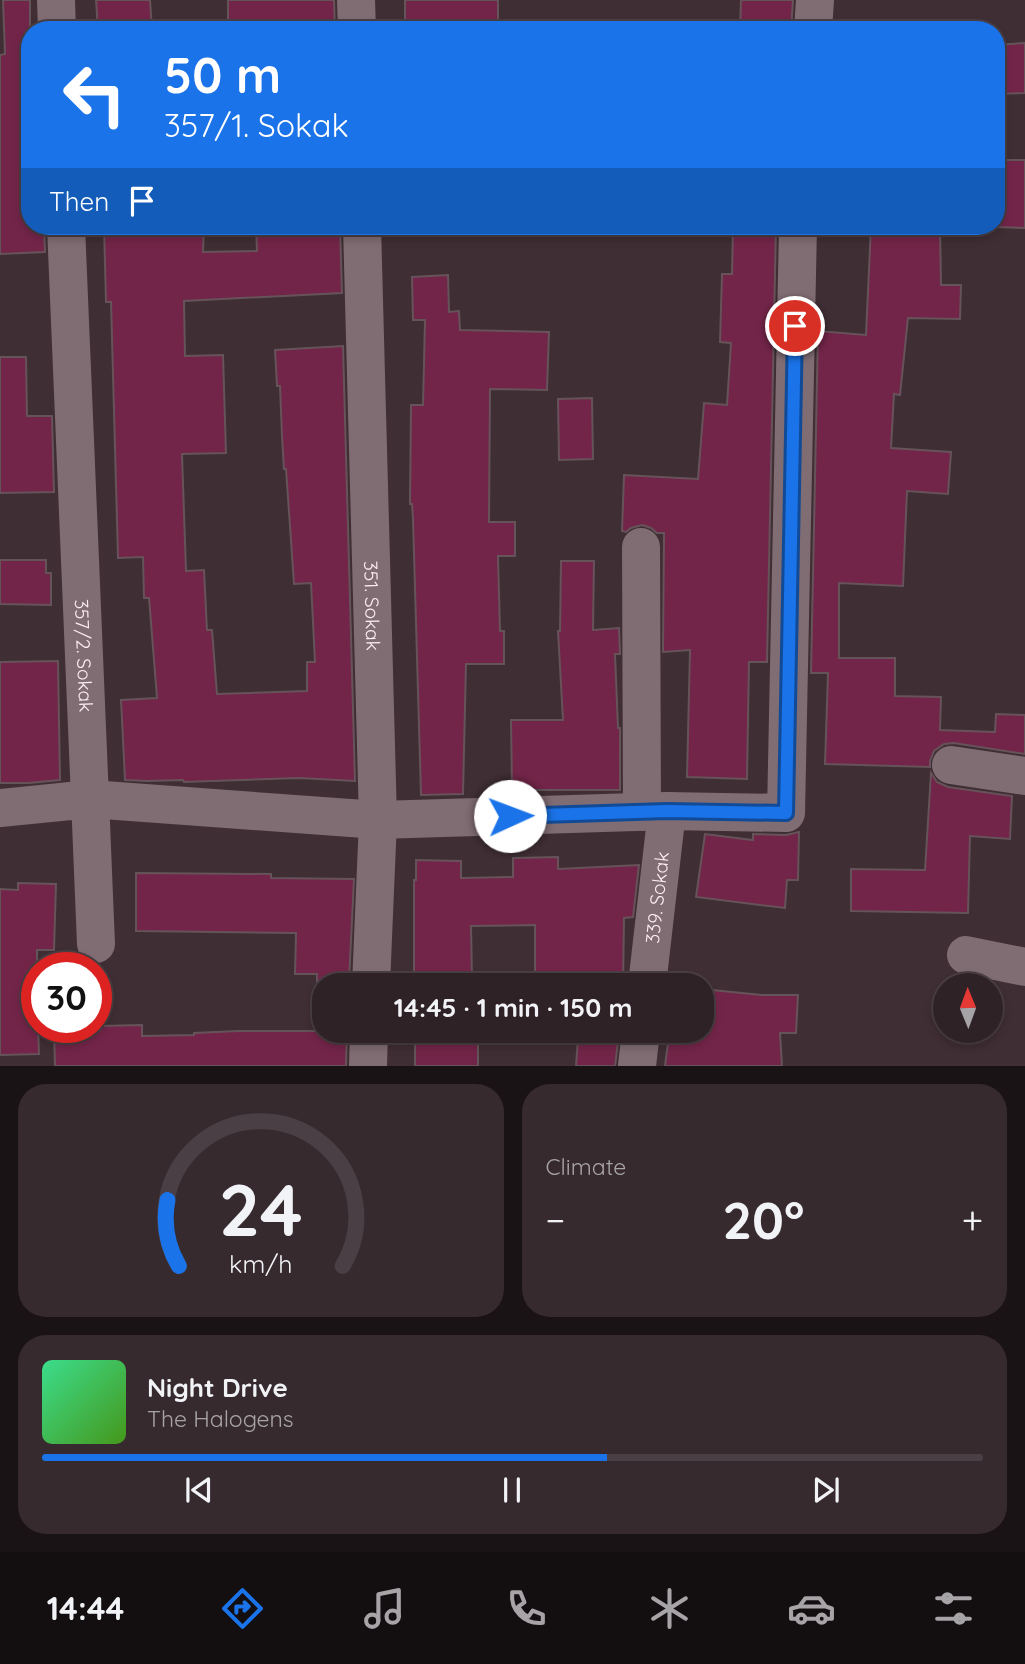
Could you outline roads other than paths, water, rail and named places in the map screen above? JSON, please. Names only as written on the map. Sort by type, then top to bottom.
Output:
[{"type":"street","points":[[56,0],[57,21]]},
{"type":"street","points":[[356,0],[357,21]]},
{"type":"street","points":[[814,21],[815,0]]},
{"type":"street","name":"357/2. Sokak","points":[[66,235],[96,944]]},
{"type":"street","name":"351. Sokak","points":[[362,235],[378,820],[372,973]]},
{"type":"street","points":[[0,808],[90,799],[378,820],[655,812],[786,813],[798,235]]},
{"type":"street","name":"339. Sokak","points":[[641,547],[655,812],[648,973]]},
{"type":"street","points":[[951,765],[1025,776]]},
{"type":"street","points":[[967,955],[1025,967]]},
{"type":"street","points":[[368,1066],[369,1043]]},
{"type":"street","points":[[637,1066],[640,1043]]}]
